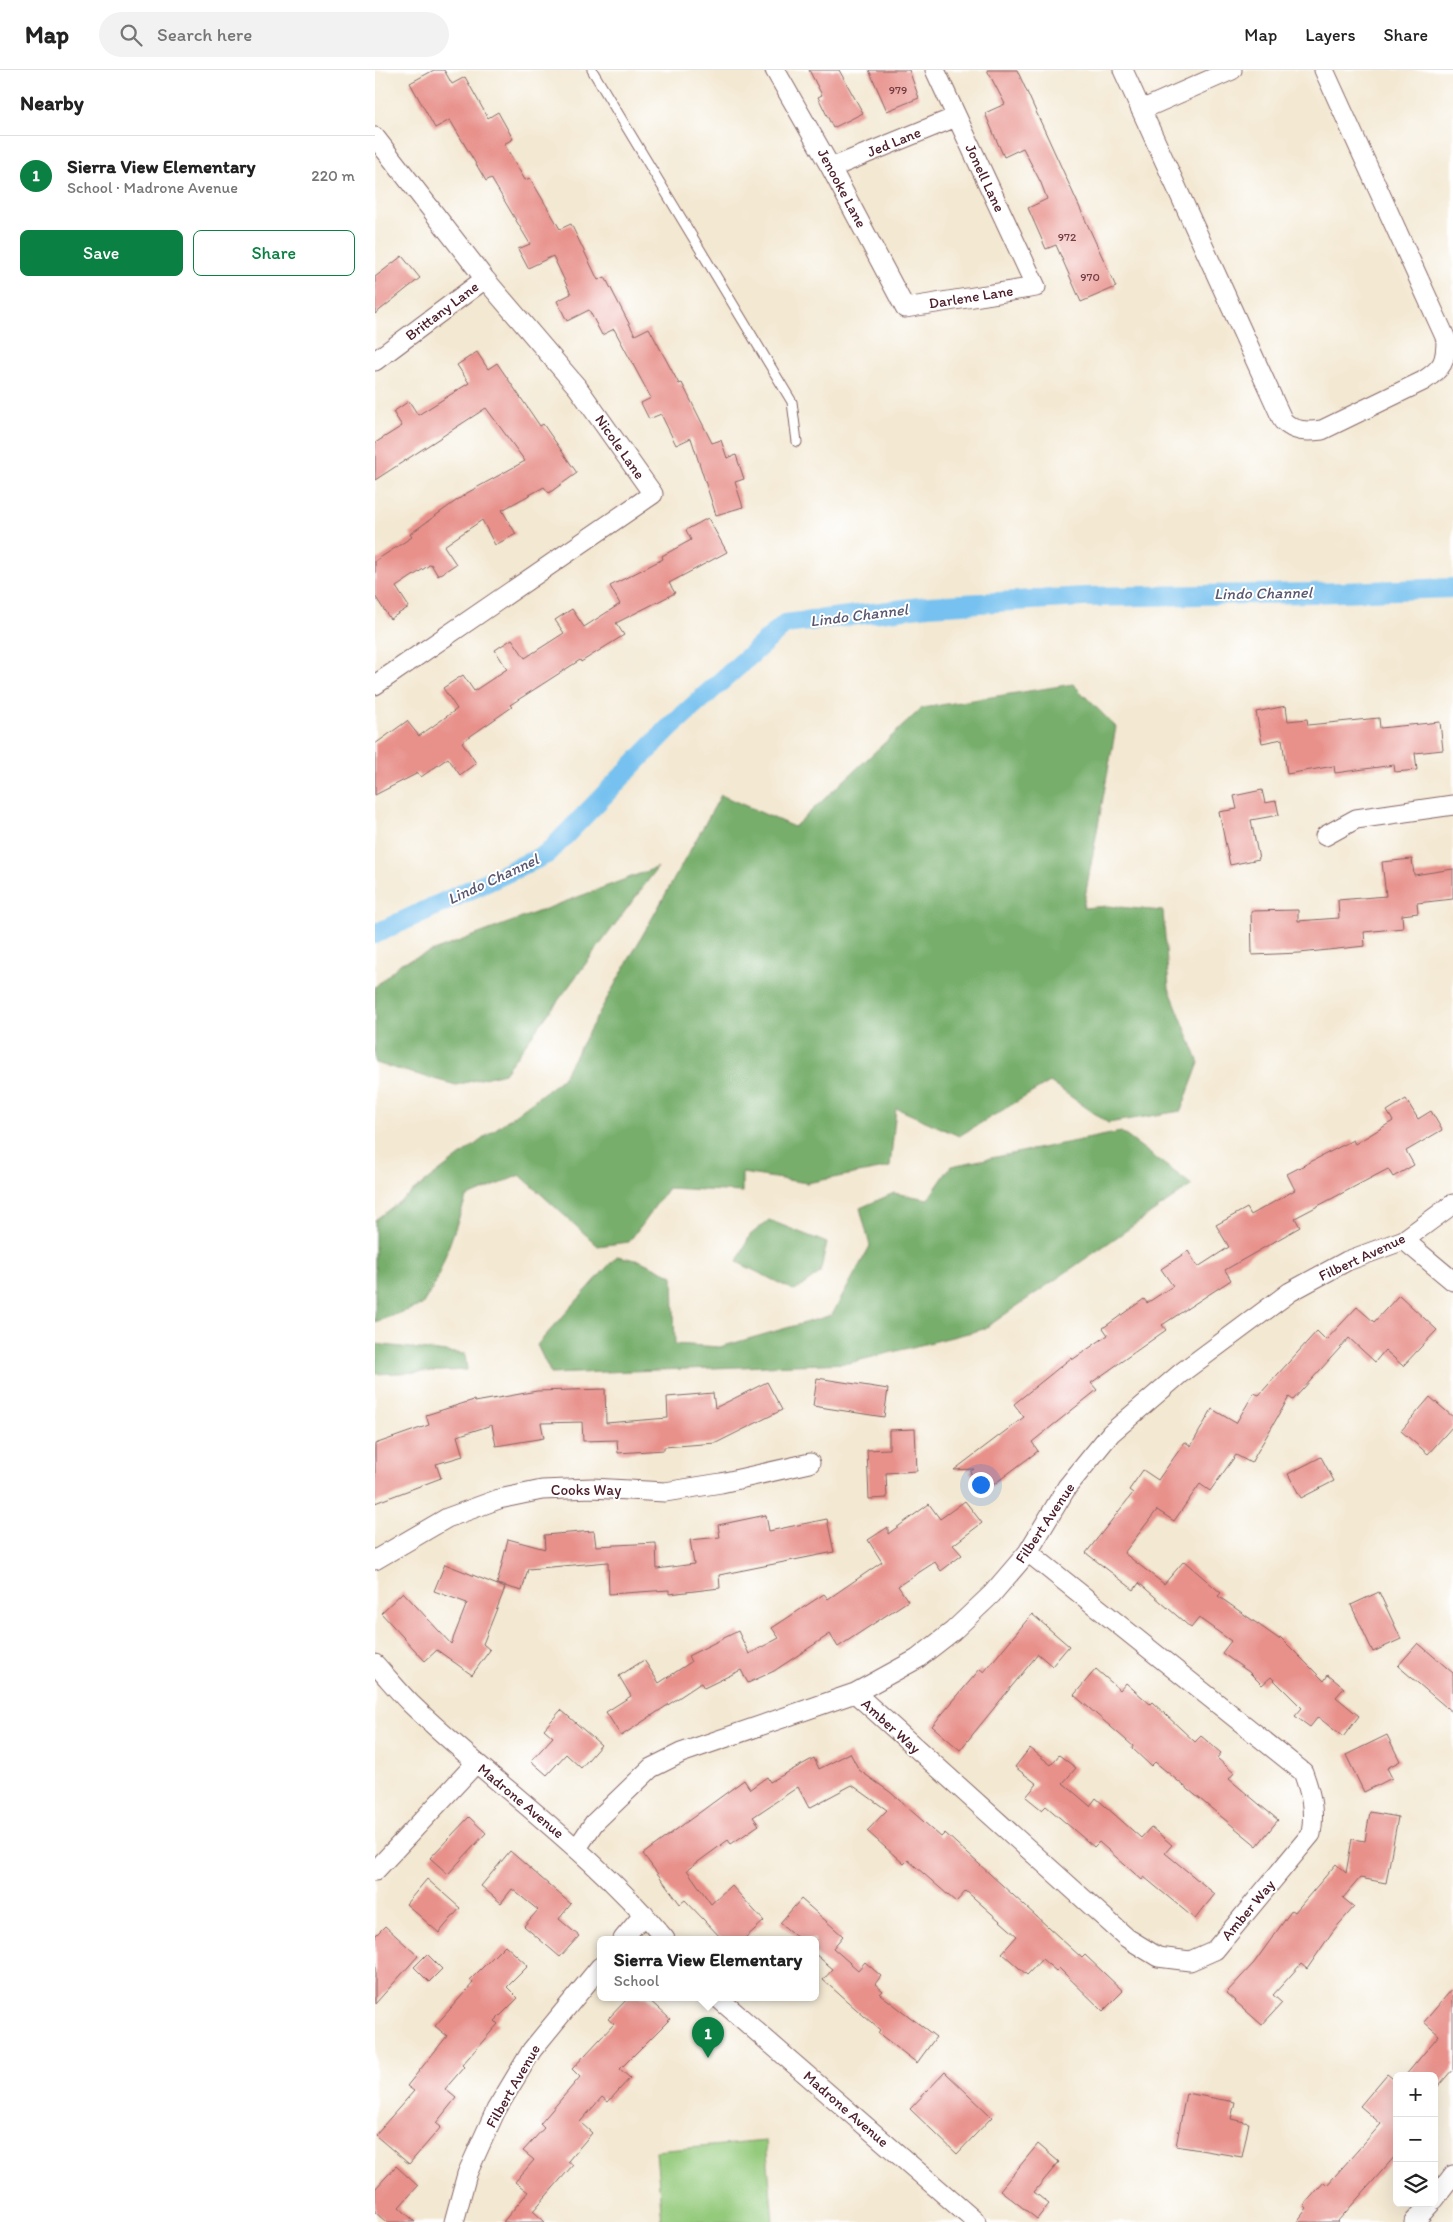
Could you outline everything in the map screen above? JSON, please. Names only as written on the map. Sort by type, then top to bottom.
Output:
[{"type":"street","name":"Jenooke Lane","points":[[775,70],[831,168],[905,308]]},
{"type":"street","name":"Jonell Lane","points":[[935,70],[1036,286]]},
{"type":"street","points":[[1123,70],[1283,421],[1292,429],[1305,432],[1322,430],[1423,380],[1438,371],[1446,357],[1446,339],[1324,70]]},
{"type":"street","points":[[1141,110],[1232,70]]},
{"type":"street","name":"Jed Lane","points":[[831,168],[956,117]]},
{"type":"street","name":"Nicole Lane","points":[[375,137],[485,279],[579,388],[653,494],[375,685]]},
{"type":"street","name":"Brittany Lane","points":[[375,361],[485,279]]},
{"type":"street","name":"Darlene Lane","points":[[905,308],[1036,286]]},
{"type":"street","points":[[1325,836],[1356,819],[1453,805]]},
{"type":"street","name":"Filbert Avenue","points":[[577,1848],[594,1823],[651,1768],[681,1753],[855,1694],[917,1659],[953,1631],[992,1594],[1028,1552],[1067,1487],[1111,1433],[1181,1373],[1290,1292],[1347,1262],[1404,1240],[1453,1204]]},
{"type":"street","points":[[1404,1240],[1453,1281]]},
{"type":"street","name":"Cooks Way","points":[[375,1560],[447,1518],[499,1499],[543,1490],[592,1488],[665,1492],[721,1483],[810,1463]]},
{"type":"street","name":"Amber Way","points":[[855,1694],[1127,1938],[1158,1957],[1190,1961],[1215,1950],[1311,1834],[1314,1817],[1312,1795],[1303,1772],[1028,1552]]},
{"type":"street","name":"Madrone Avenue","points":[[375,1664],[410,1703],[476,1763],[577,1848],[644,1914],[662,1936]]},
{"type":"street","points":[[375,1871],[476,1763]]},
{"type":"street","points":[[626,1936],[644,1914]]},
{"type":"street","name":"Filbert Avenue","points":[[454,2222],[467,2174],[496,2110],[532,2050],[597,1971]]},
{"type":"street","name":"Madrone Avenue","points":[[722,2001],[976,2222]]},
{"type":"street","points":[[1438,2195],[1453,2175]]},
{"type":"street","points":[[1414,2222],[1427,2207]]},
{"type":"lane","points":[[592,70],[792,402],[797,442]]},
{"type":"green space","points":[[1073,684],[1116,727],[1083,908],[1108,906],[1163,911],[1169,988],[1199,1063],[1181,1111],[1108,1123],[1050,1082],[959,1136],[896,1108],[890,1167],[807,1183],[742,1173],[742,1192],[668,1188],[629,1242],[598,1246],[520,1175],[466,1198],[436,1282],[422,1305],[375,1322],[375,1220],[562,1079],[721,795],[794,827],[922,708]]},
{"type":"green space","points":[[658,867],[504,1073],[456,1085],[375,1063],[375,987],[401,963]]},
{"type":"green space","points":[[1121,1132],[1192,1185],[984,1329],[849,1363],[551,1374],[537,1345],[617,1256],[641,1261],[673,1276],[675,1344],[720,1347],[832,1315],[870,1246],[860,1208],[894,1193],[928,1199],[951,1166]]},
{"type":"green space","points":[[769,1220],[827,1243],[820,1273],[795,1291],[737,1262],[750,1235]]},
{"type":"green space","points":[[375,1344],[465,1354],[467,1370],[375,1374]]},
{"type":"green space","points":[[766,2141],[773,2222],[662,2222],[656,2151]]},
{"type":"building","points":[[434,70],[444,70],[452,84],[465,77],[488,118],[498,112],[513,139],[504,144],[525,180],[530,178],[560,229],[571,224],[598,280],[605,277],[635,335],[649,328],[679,384],[682,383],[712,443],[721,440],[727,458],[736,455],[744,479],[735,482],[743,507],[716,515],[691,438],[676,445],[661,414],[649,419],[641,403],[651,398],[614,329],[602,335],[589,310],[567,321],[557,301],[571,294],[553,256],[528,268],[518,249],[530,244],[491,178],[486,181],[450,120],[435,128],[410,83]]},
{"type":"building","points":[[809,70],[839,70],[863,113],[833,128],[818,97],[822,95]]},
{"type":"building","points":[[869,70],[909,70],[919,98],[887,111]]},
{"type":"building","points":[[987,70],[1017,70],[1116,287],[1081,302],[1056,245],[1046,249],[1028,208],[1047,199],[1023,148],[1004,157],[985,113],[1005,104]]},
{"type":"building","points":[[402,256],[420,278],[375,314],[375,277]]},
{"type":"building","points":[[477,352],[488,369],[497,363],[540,426],[543,424],[577,473],[549,493],[544,487],[502,510],[516,534],[495,545],[482,520],[444,546],[456,564],[438,576],[431,564],[396,587],[409,607],[390,619],[375,596],[375,561],[412,537],[410,534],[467,493],[525,461],[486,408],[375,480],[375,443],[402,426],[393,412],[409,401],[418,415],[469,383],[457,365]]},
{"type":"building","points":[[708,518],[727,552],[669,583],[675,593],[616,623],[624,635],[581,662],[580,660],[510,705],[512,707],[462,742],[476,763],[460,775],[448,758],[421,777],[418,773],[375,795],[375,744],[407,721],[419,736],[457,709],[443,688],[463,675],[474,691],[507,669],[495,650],[512,639],[525,658],[564,633],[555,620],[572,609],[584,627],[620,604],[610,586],[663,559],[662,556],[691,540],[686,530]]},
{"type":"building","points":[[1286,706],[1288,721],[1307,719],[1308,725],[1379,718],[1380,728],[1440,722],[1443,750],[1415,753],[1417,770],[1395,772],[1394,765],[1335,773],[1334,766],[1287,774],[1282,739],[1262,743],[1256,712]]},
{"type":"building","points":[[1262,790],[1265,803],[1276,801],[1279,815],[1251,820],[1259,859],[1230,865],[1219,812],[1237,809],[1234,796]]},
{"type":"building","points":[[1412,859],[1414,875],[1453,869],[1453,899],[1417,903],[1418,913],[1402,915],[1403,928],[1364,932],[1365,946],[1300,953],[1252,955],[1251,911],[1298,910],[1298,921],[1339,918],[1338,900],[1386,896],[1382,862]]},
{"type":"building","points":[[1406,1099],[1418,1119],[1431,1111],[1442,1130],[1406,1151],[1414,1165],[1393,1177],[1388,1169],[1295,1218],[1300,1227],[1225,1270],[1231,1280],[1162,1325],[1166,1330],[1091,1383],[1097,1390],[1032,1442],[1038,1451],[985,1491],[970,1472],[974,1469],[954,1470],[1024,1417],[1014,1404],[1071,1358],[1072,1360],[1108,1335],[1103,1328],[1144,1299],[1147,1303],[1173,1286],[1161,1269],[1188,1251],[1198,1267],[1229,1247],[1216,1225],[1247,1208],[1251,1215],[1295,1190],[1287,1174],[1353,1140],[1355,1144],[1393,1121],[1387,1111]]},
{"type":"building","points":[[1399,1295],[1437,1330],[1403,1366],[1385,1350],[1375,1362],[1349,1338],[1293,1400],[1289,1397],[1251,1463],[1236,1455],[1210,1491],[1200,1484],[1174,1521],[1157,1510],[1124,1553],[1164,1584],[1184,1561],[1221,1593],[1218,1596],[1279,1639],[1280,1637],[1324,1681],[1328,1675],[1344,1688],[1336,1697],[1359,1716],[1343,1737],[1318,1717],[1310,1727],[1295,1716],[1302,1708],[1271,1677],[1262,1685],[1249,1672],[1222,1653],[1231,1641],[1199,1618],[1191,1628],[1139,1583],[1134,1590],[1086,1553],[1133,1493],[1129,1490],[1143,1470],[1158,1480],[1185,1442],[1191,1446],[1212,1409],[1236,1423],[1254,1393],[1259,1395],[1317,1331],[1326,1340],[1357,1307],[1374,1322]]},
{"type":"building","points":[[817,1378],[888,1389],[884,1417],[813,1406]]},
{"type":"building","points":[[767,1382],[782,1410],[716,1443],[664,1447],[664,1450],[618,1453],[617,1440],[583,1441],[582,1422],[541,1423],[544,1438],[496,1446],[492,1425],[457,1436],[463,1456],[436,1464],[441,1478],[375,1503],[375,1444],[429,1425],[426,1415],[474,1400],[475,1402],[537,1391],[605,1389],[606,1423],[668,1418],[667,1397],[713,1393],[715,1408]]},
{"type":"building","points":[[1430,1397],[1453,1417],[1453,1426],[1428,1454],[1401,1431]]},
{"type":"building","points":[[915,1429],[917,1471],[886,1473],[887,1498],[869,1499],[867,1450],[889,1449],[889,1430]]},
{"type":"building","points":[[1321,1457],[1334,1481],[1301,1498],[1288,1474]]},
{"type":"building","points":[[965,1501],[982,1523],[953,1545],[962,1555],[941,1571],[935,1562],[898,1586],[908,1601],[838,1647],[830,1634],[774,1671],[748,1683],[741,1670],[704,1688],[701,1683],[621,1736],[606,1712],[631,1696],[619,1676],[644,1660],[659,1683],[691,1662],[688,1656],[738,1631],[749,1654],[779,1638],[772,1628],[824,1594],[828,1599],[882,1562],[868,1540],[888,1527],[888,1534],[929,1504],[940,1519]]},
{"type":"building","points":[[766,1515],[769,1531],[827,1519],[834,1552],[719,1575],[720,1588],[669,1594],[669,1590],[609,1594],[608,1562],[528,1569],[522,1591],[497,1584],[508,1539],[545,1549],[544,1535],[594,1531],[596,1546],[656,1543],[657,1569],[694,1564],[690,1540],[720,1537],[718,1525]]},
{"type":"building","points":[[445,1564],[505,1588],[483,1644],[490,1650],[472,1675],[437,1650],[425,1661],[381,1613],[403,1592],[451,1644],[467,1603],[434,1591]]},
{"type":"building","points":[[1379,1592],[1401,1639],[1373,1652],[1351,1605]]},
{"type":"building","points":[[1032,1614],[1069,1646],[1052,1666],[1038,1654],[960,1750],[932,1726],[980,1669],[984,1672]]},
{"type":"building","points":[[1418,1643],[1453,1673],[1453,1713],[1398,1666]]},
{"type":"building","points":[[1096,1669],[1120,1690],[1126,1683],[1150,1704],[1152,1702],[1195,1742],[1201,1736],[1221,1753],[1217,1758],[1234,1773],[1229,1779],[1278,1820],[1257,1846],[1155,1762],[1151,1766],[1132,1748],[1133,1746],[1074,1695]]},
{"type":"building","points":[[561,1710],[601,1745],[581,1768],[566,1754],[547,1775],[531,1761],[553,1737],[544,1729]]},
{"type":"building","points":[[1387,1735],[1400,1761],[1387,1768],[1392,1778],[1364,1792],[1346,1755]]},
{"type":"building","points":[[1030,1748],[1051,1765],[1059,1755],[1076,1768],[1063,1783],[1090,1806],[1096,1798],[1141,1838],[1151,1827],[1172,1845],[1165,1853],[1215,1894],[1195,1919],[1144,1877],[1142,1880],[1099,1842],[1094,1847],[1046,1806],[1042,1810],[1026,1797],[1037,1784],[1015,1767]]},
{"type":"building","points":[[850,1753],[859,1770],[890,1792],[941,1837],[945,1833],[1082,1958],[1085,1955],[1123,1991],[1103,2011],[1059,1968],[1056,1971],[1042,1959],[1027,1975],[1002,1953],[1017,1936],[966,1891],[956,1902],[908,1860],[904,1864],[867,1831],[887,1810],[852,1785],[809,1808],[798,1787],[753,1817],[759,1825],[731,1844],[728,1840],[687,1870],[711,1904],[731,1885],[764,1921],[747,1936],[719,1936],[685,1900],[680,1904],[643,1854],[744,1780],[750,1789],[767,1777],[770,1782],[814,1758],[819,1769]]},
{"type":"building","points":[[1370,1812],[1398,1817],[1386,1883],[1360,1878],[1343,1898],[1354,1907],[1333,1931],[1307,1969],[1301,1964],[1273,1995],[1282,2003],[1262,2025],[1226,1993],[1254,1963],[1292,1910],[1295,1912],[1336,1864],[1346,1873],[1352,1839],[1365,1841]]},
{"type":"building","points":[[469,1817],[486,1833],[448,1874],[430,1858]]},
{"type":"building","points":[[510,1851],[571,1904],[559,1919],[579,1936],[560,1957],[524,1926],[538,1910],[512,1889],[501,1903],[481,1886]]},
{"type":"building","points":[[427,1879],[460,1908],[439,1933],[406,1904]]},
{"type":"building","points":[[801,1899],[843,1936],[833,1948],[858,1970],[865,1962],[881,1976],[875,1984],[883,1991],[880,1994],[936,2037],[917,2063],[878,2033],[880,2030],[823,1980],[833,1969],[819,1957],[819,1936],[795,1936],[780,1923]]},
{"type":"building","points":[[385,1926],[418,1956],[375,2004],[375,1936]]},
{"type":"building","points":[[505,1945],[528,1966],[507,1987],[518,1998],[495,2021],[498,2024],[462,2065],[464,2067],[445,2089],[456,2098],[436,2123],[441,2127],[409,2164],[375,2135],[414,2091],[407,2086],[447,2036],[435,2026],[473,1983],[470,1980]]},
{"type":"building","points":[[427,1954],[442,1969],[429,1982],[414,1967]]},
{"type":"building","points":[[1453,1988],[1453,2069],[1438,2086],[1438,2072],[1408,2072],[1439,2035],[1424,2022]]},
{"type":"building","points":[[625,2001],[650,2001],[670,2019],[620,2069],[630,2078],[608,2102],[602,2097],[580,2122],[592,2133],[568,2161],[573,2165],[533,2211],[545,2222],[503,2222],[528,2192],[515,2182],[534,2160],[523,2151],[544,2128],[540,2124],[580,2077],[572,2069],[614,2024],[608,2019]]},
{"type":"building","points":[[945,2072],[992,2117],[957,2154],[910,2109]]},
{"type":"building","points":[[1387,2074],[1393,2079],[1393,2159],[1337,2222],[1297,2222],[1307,2208],[1304,2205],[1324,2182],[1327,2185],[1381,2124],[1360,2106]]},
{"type":"building","points":[[1186,2093],[1235,2102],[1231,2119],[1249,2123],[1242,2157],[1176,2146]]},
{"type":"building","points":[[1038,2144],[1059,2162],[1034,2192],[1049,2204],[1037,2219],[1000,2190]]},
{"type":"building","points":[[396,2166],[418,2186],[399,2207],[415,2222],[386,2222],[375,2212],[375,2189]]},
{"type":"waterway","name":"Lindo Channel","points":[[375,934],[547,854],[669,728],[785,624],[928,606],[1084,597],[1313,593],[1453,588]]},
{"type":"place","name":"Sierra View Elementary","points":[[708,2058]]}]
